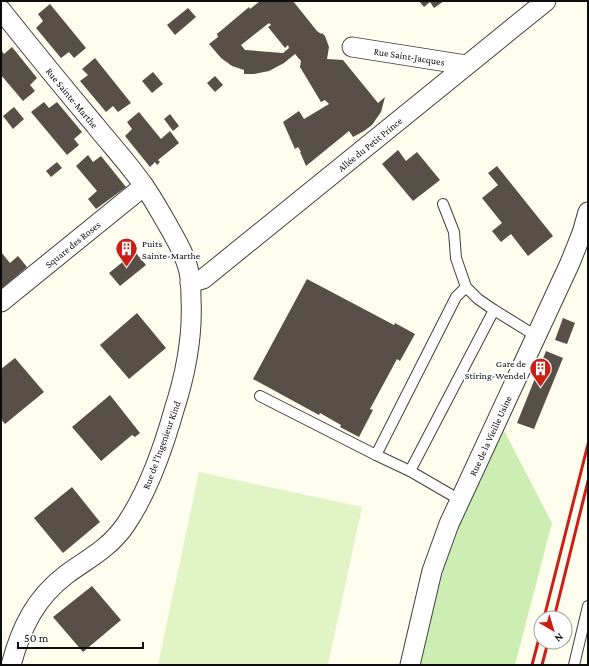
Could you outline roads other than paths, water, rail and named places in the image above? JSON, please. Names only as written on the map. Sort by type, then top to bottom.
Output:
[{"type":"street","name":"Allée du Petit Prince","points":[[190,283],[203,279],[546,1]]},
{"type":"street","name":"Rue Sainte-Marthe","points":[[1,10],[144,186]]},
{"type":"street","name":"Rue Saint-Jacques","points":[[352,47],[466,65]]},
{"type":"street","name":"Rue de l'Ingenieur Kind","points":[[11,665],[17,642],[24,625],[38,602],[66,574],[108,546],[117,536],[137,506],[147,486],[162,447],[184,380],[190,348],[192,318],[188,271],[182,253],[173,234],[144,186]]},
{"type":"street","name":"Square des Roses","points":[[1,302],[144,186]]},
{"type":"street","name":"Rue de la Vieille Usine","points":[[410,665],[432,571],[449,524],[570,263],[582,233],[588,212]]},
{"type":"lane","points":[[443,204],[454,232],[456,258],[466,287],[478,299],[536,336]]},
{"type":"lane","points":[[376,455],[456,297],[466,287]]},
{"type":"lane","points":[[410,471],[494,310]]},
{"type":"lane","points":[[260,396],[410,471],[460,500]]},
{"type":"lane","points":[[574,665],[588,606]]},
{"type":"railway","points":[[546,610],[588,444]]},
{"type":"railway","points":[[556,610],[588,481]]},
{"type":"railway","points":[[532,665],[536,650]]},
{"type":"railway","points":[[542,665],[546,650]]},
{"type":"place","name":"Puits Sainte-Marthe","points":[[127,268]]},
{"type":"place","name":"Gare de Stiring-Wendel","points":[[541,388]]}]
